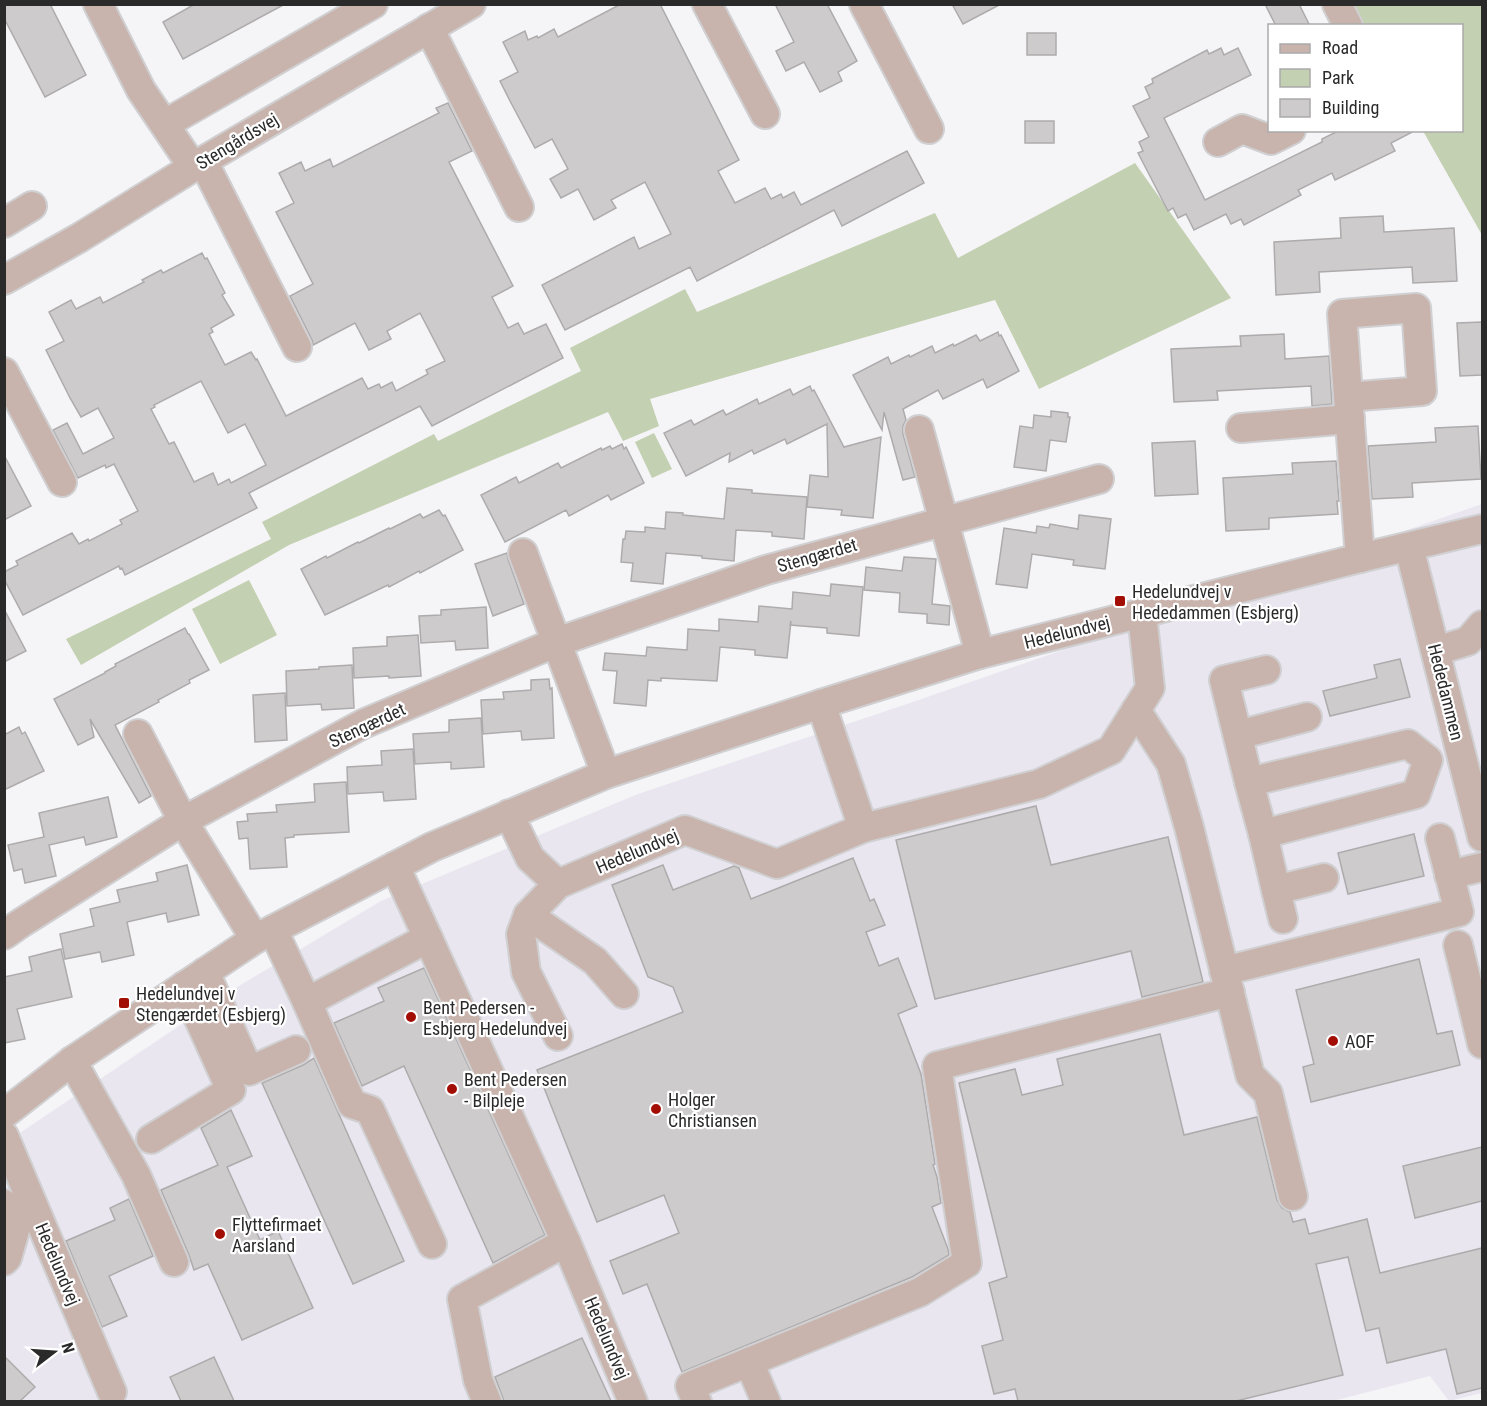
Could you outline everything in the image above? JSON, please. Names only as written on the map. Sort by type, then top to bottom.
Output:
[{"type":"street","points":[[98,4],[141,90],[198,164],[297,347]]},
{"type":"street","points":[[165,124],[373,4]]},
{"type":"street","name":"Stengårdsvej","points":[[4,280],[79,238],[198,164],[471,4]]},
{"type":"street","points":[[708,4],[765,114]]},
{"type":"street","points":[[864,4],[929,129]]},
{"type":"street","points":[[1337,4],[1347,24]]},
{"type":"street","points":[[429,28],[519,207]]},
{"type":"street","points":[[1218,142],[1242,129],[1271,140],[1287,132]]},
{"type":"street","points":[[4,223],[32,206]]},
{"type":"street","points":[[4,372],[62,482]]},
{"type":"street","points":[[1241,428],[1349,408],[1360,558]]},
{"type":"street","points":[[919,430],[980,654]]},
{"type":"street","name":"Stengærdet","points":[[4,935],[183,821],[363,724],[556,642],[766,570],[1099,479]]},
{"type":"street","name":"Hedelundvej","points":[[4,1114],[72,1061],[264,934],[432,847],[606,774],[980,654],[1482,529]]},
{"type":"street","name":"Hededammen","points":[[1409,547],[1461,753],[1481,822]]},
{"type":"street","points":[[523,553],[606,774]]},
{"type":"street","name":"Hedelundvej","points":[[558,884],[685,830],[777,864],[864,828],[1039,784],[1111,750],[1150,688],[1142,614]]},
{"type":"street","points":[[1436,651],[1468,641],[1482,625]]},
{"type":"street","points":[[1266,670],[1224,681],[1283,919]]},
{"type":"street","points":[[821,704],[864,828]]},
{"type":"street","points":[[1136,710],[1171,764],[1250,1075],[1268,1093],[1293,1196]]},
{"type":"street","points":[[1238,735],[1307,717]]},
{"type":"street","points":[[138,734],[183,821],[264,934],[307,1002],[352,1104],[370,1110],[432,1244]]},
{"type":"street","points":[[1249,782],[1408,744],[1428,760]]},
{"type":"street","points":[[1428,760],[1461,753]]},
{"type":"street","points":[[1263,834],[1416,794],[1428,760]]},
{"type":"street","points":[[509,814],[530,858],[558,884],[528,915],[521,934],[526,972],[558,1036]]},
{"type":"street","points":[[697,1401],[690,1386],[920,1292],[968,1263],[937,1066],[1459,912],[1440,838]]},
{"type":"street","name":"Hedelundvej","points":[[395,866],[566,1242],[633,1401]]},
{"type":"street","points":[[1449,875],[1482,867]]},
{"type":"street","points":[[1276,890],[1324,878]]},
{"type":"street","points":[[528,915],[595,961],[624,994]]},
{"type":"street","points":[[307,1002],[428,938]]},
{"type":"street","points":[[1458,945],[1481,1035]]},
{"type":"street","points":[[195,979],[249,1071],[296,1050]]},
{"type":"street","points":[[151,1139],[231,1090],[195,979]]},
{"type":"street","points":[[72,1061],[136,1175],[174,1262]]},
{"type":"street","name":"Hedelundvej","points":[[4,1136],[112,1392]]},
{"type":"street","points":[[4,1204],[15,1230],[7,1258],[4,1260]]},
{"type":"street","points":[[487,1401],[478,1380],[462,1299],[566,1242]]},
{"type":"street","points":[[749,1362],[766,1401]]},
{"type":"shaded area","points":[[1482,504],[1482,1393],[1449,1401],[1430,1376],[1329,1402],[5,1402],[5,1143],[234,989],[381,901],[638,794],[913,702]]},
{"type":"green space","points":[[1352,5],[1482,5],[1482,235],[1424,132],[1463,132],[1463,24],[1363,24]]},
{"type":"green space","points":[[1135,163],[1231,298],[1039,389],[995,300],[650,399],[659,426],[623,441],[608,412],[289,545],[81,665],[66,639],[271,539],[262,522],[434,434],[438,441],[581,371],[570,348],[685,289],[697,312],[935,213],[958,258]]},
{"type":"green space","points":[[654,433],[672,469],[652,478],[635,442]]},
{"type":"green space","points":[[249,580],[277,635],[220,664],[192,609]]},
{"type":"building","points":[[4,4],[50,4],[86,75],[45,97],[4,18]]},
{"type":"building","points":[[195,4],[285,4],[183,59],[163,22]]},
{"type":"building","points":[[621,4],[660,4],[739,160],[718,171],[735,203],[765,188],[771,199],[781,194],[783,198],[794,192],[801,205],[907,151],[924,183],[842,226],[834,210],[697,281],[690,267],[565,330],[542,285],[634,237],[639,249],[671,234],[645,182],[611,200],[616,208],[594,220],[578,189],[561,198],[550,179],[568,169],[552,139],[535,148],[510,101],[500,81],[518,72],[503,42],[525,31],[528,40],[537,36],[538,38],[554,29],[558,37]]},
{"type":"building","points":[[775,4],[827,4],[857,61],[838,72],[842,81],[820,92],[804,62],[786,71],[776,51],[794,42]]},
{"type":"building","points":[[952,4],[1001,4],[963,24]]},
{"type":"building","points":[[1265,4],[1299,4],[1309,24],[1275,24]]},
{"type":"building","points":[[1027,33],[1056,33],[1056,55],[1027,55]]},
{"type":"building","points":[[1221,48],[1224,55],[1238,48],[1251,75],[1164,118],[1205,200],[1322,142],[1322,139],[1336,132],[1412,132],[1391,143],[1395,151],[1335,180],[1332,173],[1298,190],[1301,195],[1244,225],[1241,219],[1231,224],[1226,214],[1194,230],[1186,214],[1178,218],[1173,208],[1168,211],[1138,153],[1143,151],[1139,142],[1149,137],[1133,106],[1150,98],[1145,87],[1153,83],[1152,79],[1207,50],[1209,54]]},
{"type":"building","points":[[448,103],[472,151],[449,162],[513,286],[492,297],[508,328],[518,323],[524,334],[546,324],[563,358],[432,426],[420,406],[249,493],[257,508],[125,575],[119,566],[23,615],[4,579],[4,572],[18,565],[16,561],[72,533],[79,544],[88,539],[89,541],[122,524],[120,520],[138,511],[114,464],[106,468],[105,465],[78,478],[53,430],[67,423],[83,454],[114,438],[98,408],[81,417],[70,398],[46,350],[64,341],[49,312],[71,300],[76,309],[100,297],[103,303],[144,282],[142,280],[161,270],[163,273],[202,253],[205,259],[207,258],[225,293],[222,295],[234,315],[211,328],[213,332],[209,334],[225,365],[251,352],[257,359],[286,416],[362,378],[368,389],[379,384],[381,388],[392,382],[396,391],[428,374],[426,370],[445,361],[420,313],[387,331],[391,339],[369,350],[355,323],[313,345],[290,296],[313,284],[276,212],[294,203],[279,173],[301,162],[305,171],[330,159],[333,167],[439,113],[436,108]],"holes":[[[201,381],[228,433],[245,424],[266,465],[231,483],[229,479],[218,485],[213,473],[194,482],[174,442],[169,444],[151,409],[155,407],[154,405]]]},
{"type":"building","points":[[1025,121],[1054,121],[1054,143],[1025,143]]},
{"type":"building","points":[[1383,216],[1384,232],[1454,228],[1457,281],[1413,283],[1412,267],[1319,272],[1320,292],[1276,295],[1274,242],[1341,238],[1340,218]]},
{"type":"building","points":[[1482,322],[1482,375],[1460,376],[1457,323]]},
{"type":"building","points":[[998,332],[1019,371],[987,388],[983,379],[943,399],[938,390],[903,409],[906,420],[903,434],[915,477],[903,480],[884,412],[882,430],[853,375],[888,357],[891,364],[932,346],[935,353],[976,335],[980,341]]},
{"type":"building","points":[[1284,334],[1285,359],[1329,356],[1332,404],[1312,406],[1311,386],[1217,391],[1218,400],[1174,402],[1171,349],[1241,346],[1240,336]]},
{"type":"building","points":[[810,386],[844,447],[881,437],[873,518],[841,515],[842,510],[807,507],[810,475],[828,477],[827,424],[787,444],[785,439],[754,454],[752,450],[729,462],[730,453],[686,476],[664,433],[691,420],[694,425],[723,410],[726,415],[757,399],[759,404],[790,389],[793,395]]},
{"type":"building","points":[[1051,411],[1068,413],[1070,417],[1066,442],[1050,440],[1046,471],[1014,467],[1020,426],[1033,428],[1034,415],[1051,417]]},
{"type":"building","points":[[1478,426],[1481,479],[1412,483],[1413,497],[1372,499],[1368,446],[1436,442],[1435,428]]},
{"type":"building","points":[[1195,441],[1198,494],[1155,496],[1152,443]]},
{"type":"building","points":[[622,444],[624,449],[626,447],[644,483],[611,500],[608,495],[569,516],[566,510],[505,542],[481,495],[516,477],[519,483],[558,463],[561,468],[601,448],[602,450],[610,446],[612,449]]},
{"type":"building","points":[[4,455],[31,506],[4,520]]},
{"type":"building","points":[[1336,461],[1338,514],[1269,518],[1269,529],[1226,531],[1223,478],[1293,474],[1292,463]]},
{"type":"building","points":[[727,488],[752,490],[752,493],[807,497],[804,539],[772,536],[772,532],[736,530],[734,561],[666,553],[663,584],[631,581],[633,563],[621,562],[626,531],[645,532],[645,527],[665,529],[666,512],[724,519]]},
{"type":"building","points":[[439,510],[443,516],[445,515],[463,550],[420,573],[419,571],[325,615],[301,569],[420,514],[423,518]]},
{"type":"building","points":[[1079,515],[1111,519],[1105,569],[1073,565],[1074,560],[1032,554],[1027,588],[996,584],[1004,528],[1036,533],[1037,526],[1049,528],[1050,524],[1078,529]]},
{"type":"building","points":[[507,553],[524,604],[493,616],[475,564]]},
{"type":"building","points":[[904,557],[936,559],[932,604],[950,606],[949,625],[927,623],[927,614],[899,612],[900,593],[864,590],[866,567],[902,571]]},
{"type":"building","points":[[831,584],[863,587],[859,636],[827,633],[827,628],[791,625],[787,658],[755,655],[755,650],[720,647],[717,681],[661,678],[661,681],[648,680],[646,706],[614,703],[617,671],[603,670],[605,653],[646,656],[647,647],[687,650],[688,629],[719,631],[719,619],[758,622],[759,606],[792,609],[793,592],[830,596]]},
{"type":"building","points":[[486,607],[488,648],[456,650],[455,641],[421,643],[419,616],[441,615],[441,610]]},
{"type":"building","points":[[4,609],[26,651],[4,662]]},
{"type":"building","points":[[185,628],[209,670],[189,680],[190,683],[158,700],[159,702],[115,725],[151,796],[139,803],[90,719],[94,737],[78,745],[54,699]]},
{"type":"building","points":[[418,635],[421,676],[354,678],[353,648],[387,646],[387,637]]},
{"type":"building","points":[[1400,659],[1410,697],[1330,716],[1323,691],[1377,678],[1374,665]]},
{"type":"building","points":[[352,665],[354,708],[322,710],[321,704],[287,706],[286,671]]},
{"type":"building","points":[[549,679],[550,689],[552,688],[554,738],[522,740],[521,731],[483,734],[481,700],[504,699],[503,692],[531,690],[531,680]]},
{"type":"building","points":[[285,693],[287,740],[255,742],[253,695]]},
{"type":"building","points":[[481,718],[484,767],[451,769],[451,762],[415,764],[413,734],[449,732],[449,720]]},
{"type":"building","points":[[19,727],[22,734],[25,732],[44,771],[4,790],[4,735]]},
{"type":"building","points":[[413,749],[416,799],[384,801],[383,792],[348,794],[347,767],[382,765],[381,751]]},
{"type":"building","points":[[346,782],[349,832],[294,835],[294,837],[285,838],[287,867],[250,869],[248,838],[239,839],[237,822],[248,821],[247,814],[277,812],[276,805],[315,802],[314,784]]},
{"type":"building","points":[[108,797],[117,837],[86,845],[84,837],[49,845],[56,876],[25,883],[22,869],[14,871],[8,845],[44,837],[39,813]]},
{"type":"building","points":[[1036,806],[1051,865],[1168,837],[1203,982],[1142,997],[1131,951],[935,999],[896,840]]},
{"type":"building","points":[[1414,834],[1424,876],[1348,894],[1338,853]]},
{"type":"building","name":"Holger Christiansen","points":[[853,858],[870,901],[874,899],[885,925],[866,932],[879,966],[898,958],[917,1006],[898,1014],[921,1074],[935,1164],[933,1165],[941,1203],[932,1207],[949,1255],[912,1277],[682,1372],[647,1284],[623,1294],[610,1261],[679,1233],[664,1195],[597,1222],[537,1070],[683,1012],[673,987],[648,977],[612,885],[663,865],[673,890],[734,866],[739,868],[751,899]]},
{"type":"building","points":[[187,865],[199,915],[168,922],[166,913],[127,922],[134,955],[102,962],[100,952],[65,959],[60,934],[94,926],[90,909],[120,902],[117,890],[158,881],[156,873]]},
{"type":"building","points":[[61,949],[72,997],[17,1009],[25,1039],[4,1043],[4,977],[32,971],[29,957]]},
{"type":"building","points":[[1419,959],[1437,1034],[1452,1031],[1460,1065],[1311,1102],[1303,1067],[1314,1064],[1296,990]]},
{"type":"building","points":[[424,968],[545,1235],[493,1263],[404,1066],[362,1086],[334,1023],[384,1001],[378,988]]},
{"type":"building","points":[[1160,1034],[1184,1135],[1257,1117],[1277,1200],[1282,1208],[1290,1212],[1293,1222],[1305,1219],[1309,1234],[1367,1219],[1380,1273],[1482,1248],[1482,1388],[1457,1394],[1446,1349],[1387,1363],[1379,1328],[1366,1331],[1348,1257],[1316,1264],[1343,1375],[1236,1401],[1018,1401],[1015,1389],[994,1394],[982,1346],[1003,1340],[989,1283],[1007,1277],[959,1083],[1015,1069],[1022,1095],[1063,1085],[1057,1059]]},
{"type":"building","points":[[314,1058],[404,1261],[353,1284],[262,1083]]},
{"type":"building","points":[[231,1110],[252,1156],[227,1167],[260,1240],[278,1231],[313,1308],[242,1340],[208,1264],[194,1270],[161,1190],[218,1165],[201,1128]]},
{"type":"building","points":[[1482,1147],[1482,1201],[1415,1218],[1403,1166]]},
{"type":"building","points":[[129,1199],[153,1256],[109,1276],[127,1316],[102,1327],[66,1241],[115,1220],[110,1208]]},
{"type":"building","points":[[582,1338],[611,1401],[504,1401],[495,1377]]},
{"type":"building","points":[[4,1356],[35,1387],[20,1401],[4,1401]]},
{"type":"building","points":[[214,1357],[234,1401],[181,1401],[170,1377]]},
{"type":"place","name":"Hedelundvej v Hededammen (Esbjerg)","points":[[1120,601]]},
{"type":"place","name":"Hedelundvej v Stengærdet (Esbjerg)","points":[[124,1003]]},
{"type":"place","name":"Bent Pedersen - Esbjerg Hedelundvej","points":[[411,1017]]},
{"type":"place","name":"AOF","points":[[1333,1041]]},
{"type":"place","name":"Bent Pedersen - Bilpleje","points":[[452,1089]]},
{"type":"place","name":"Holger Christiansen","points":[[656,1109]]},
{"type":"place","name":"Flyttefirmaet Aarsland","points":[[220,1234]]}]
